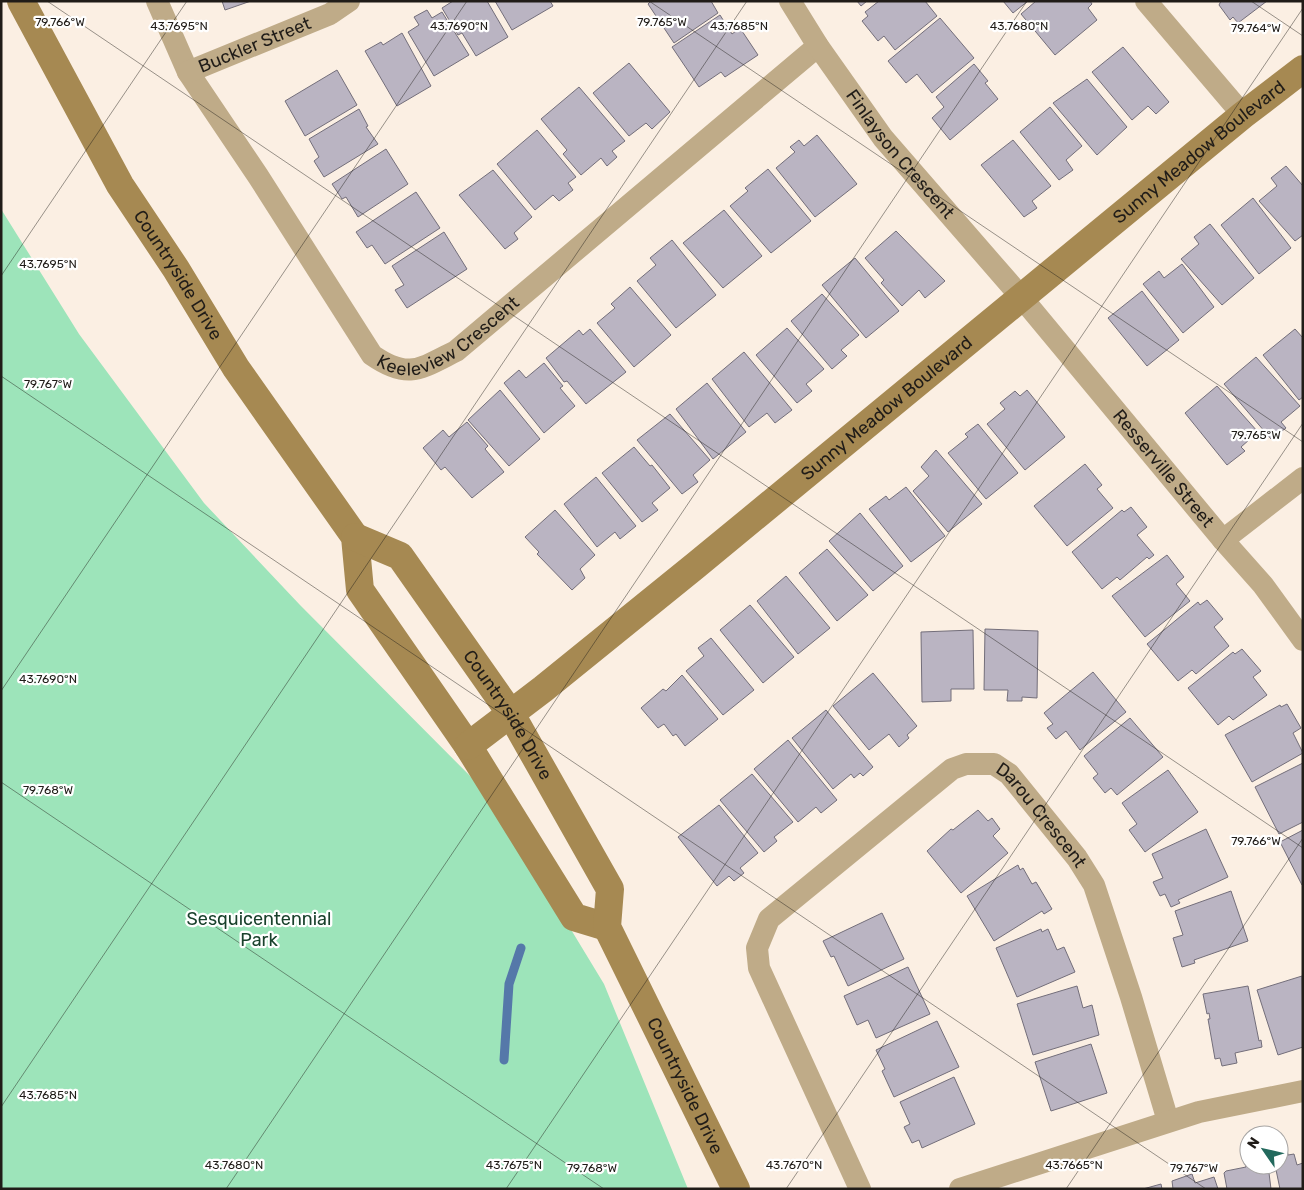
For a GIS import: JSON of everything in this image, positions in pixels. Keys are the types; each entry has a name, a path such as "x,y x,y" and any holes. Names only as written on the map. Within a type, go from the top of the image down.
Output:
{"main road":[{"name":"Countryside Drive","path":"20,1 120,185 176,269 236,368 355,538 360,590 468,746 574,916 607,927"},
{"name":"Sunny Meadow Boulevard","path":"468,746 511,714 1022,298 1243,115 1303,69"},
{"name":"Countryside Drive","path":"355,538 400,556 511,714 610,889 607,927 736,1189"}],"street":[{"name":"Keeleview Crescent","path":"157,1 188,72 258,176 372,355 390,368 416,370 456,350 818,46"},
{"name":"Buckler Street","path":"188,72 330,14 349,1"},
{"name":"Finlayson Crescent","path":"790,1 818,46 883,138 1022,298"},
{"path":"1146,1 1243,115"},
{"name":"Resserville Street","path":"1022,298 1223,540 1263,585 1303,640"},
{"path":"1223,540 1303,478"},
{"name":"Darou Crescent","path":"860,1189 760,968 757,948 769,919 952,769 966,764 994,764 1009,774 1077,858 1094,885 1131,997 1168,1121"},
{"path":"960,1189 1199,1112 1303,1091"}],"green space":[{"name":"Sesquicentennial Park","path":"1,209 79,334 204,503 300,605 490,796 604,984 688,1189 1,1189"}],"building":[{"path":"222,1 251,1 225,10"},
{"path":"453,1 487,1 508,37 476,56 462,33 458,35 442,8"},
{"path":"495,1 550,1 553,6 512,30"},
{"path":"651,1 711,1 718,13 674,43 648,4"},
{"path":"857,1 867,1 861,6"},
{"path":"879,1 925,1 937,16 895,50 884,36 878,41 862,21 868,16 865,12"},
{"path":"1003,1 1028,1 1013,13"},
{"path":"1036,1 1090,1 1092,4 1088,8 1097,20 1055,55 1021,14"},
{"path":"1221,1 1267,1 1238,23 1233,17 1230,20 1219,5"},
{"path":"427,10 432,18 442,12 469,55 434,76 408,32 419,25 414,17"},
{"path":"720,15 732,34 740,28 758,55 725,77 721,72 699,87 672,47"},
{"path":"940,18 974,58 932,93 917,74 906,83 888,61"},
{"path":"402,33 431,86 397,106 365,51 381,42 383,45"},
{"path":"1123,47 1169,102 1156,114 1148,106 1132,120 1092,72"},
{"path":"629,63 670,112 652,129 646,123 629,136 593,93"},
{"path":"974,64 988,81 985,83 998,99 950,140 932,118 944,107 936,97"},
{"path":"337,70 357,105 305,136 285,101"},
{"path":"1087,79 1127,127 1097,155 1053,103"},
{"path":"579,87 625,141 612,151 617,157 607,166 601,158 581,175 563,154 567,150 541,119"},
{"path":"1050,107 1082,146 1066,160 1073,170 1059,180 1020,132"},
{"path":"359,109 368,126 366,127 378,144 324,177 314,161 319,157 309,139"},
{"path":"537,130 576,177 568,183 573,190 559,201 553,195 535,210 497,164"},
{"path":"817,135 857,184 815,217 776,168 795,152 790,147 799,140 804,146"},
{"path":"1013,140 1051,186 1032,201 1037,208 1024,217 981,165"},
{"path":"386,149 408,184 358,217 346,197 342,199 332,184"},
{"path":"1286,166 1303,186 1303,235 1295,241 1259,201 1277,186 1271,178"},
{"path":"768,169 811,221 771,253 730,206 748,191 745,188"},
{"path":"493,170 532,217 514,233 518,239 505,249 459,195"},
{"path":"416,192 440,228 385,264 372,245 367,248 356,232"},
{"path":"1253,198 1291,248 1259,274 1221,225"},
{"path":"724,210 762,256 723,288 683,243"},
{"path":"1210,224 1254,278 1222,305 1181,259 1199,244 1194,237"},
{"path":"896,231 945,281 925,298 919,290 902,306 881,283 884,280 865,258"},
{"path":"444,232 467,269 407,308 395,290 404,285 392,266"},
{"path":"672,240 716,295 676,328 637,281 656,265 650,258"},
{"path":"855,258 899,311 866,338 822,285"},
{"path":"1182,264 1214,307 1183,333 1143,284 1159,271 1164,278"},
{"path":"630,287 671,335 634,367 597,323 615,308 611,304"},
{"path":"1142,291 1179,340 1147,366 1108,318"},
{"path":"822,294 859,335 841,350 847,356 832,369 791,321"},
{"path":"787,328 824,369 806,384 812,391 797,403 756,355"},
{"path":"590,329 626,372 586,404 567,381 564,382 546,358 579,330 583,335"},
{"path":"1295,329 1303,338 1303,397 1299,400 1263,355"},
{"path":"744,352 792,410 775,423 767,413 749,427 712,379"},
{"path":"1256,357 1300,406 1281,422 1286,428 1271,439 1224,384"},
{"path":"544,363 563,386 560,388 575,406 544,433 504,383 519,370 526,378"},
{"path":"707,383 746,432 713,459 676,409"},
{"path":"1217,386 1258,432 1241,447 1245,451 1227,465 1185,413"},
{"path":"500,390 540,439 509,466 468,420"},
{"path":"1027,390 1065,437 1025,470 987,424 1005,409 1000,403 1015,391 1020,396"},
{"path":"670,414 710,460 693,475 698,482 682,494 637,440"},
{"path":"467,422 488,446 485,449 504,472 472,498 445,467 441,470 423,448 443,430 449,437"},
{"path":"978,424 1018,473 986,499 948,453 968,437 965,434"},
{"path":"634,447 650,466 652,465 670,488 652,503 658,510 642,522 602,473"},
{"path":"936,450 982,504 948,532 913,491 929,476 921,467"},
{"path":"1085,464 1102,485 1097,489 1113,508 1067,546 1034,506"},
{"path":"596,477 636,526 620,539 615,532 597,547 564,504"},
{"path":"906,487 945,536 911,562 869,509 886,496 889,500"},
{"path":"1131,507 1147,527 1137,535 1154,555 1149,559 1147,557 1120,580 1117,577 1102,589 1072,552 1122,510 1124,512"},
{"path":"555,510 595,555 580,569 585,578 572,590 537,554 539,552 525,537"},
{"path":"860,513 903,566 873,591 829,541"},
{"path":"827,549 868,595 837,621 799,573"},
{"path":"1167,555 1184,577 1176,584 1190,601 1145,637 1112,596"},
{"path":"786,576 830,628 798,654 757,601"},
{"path":"1207,600 1223,619 1214,627 1229,646 1196,674 1192,670 1178,681 1147,644 1198,602 1200,605"},
{"path":"750,605 794,657 763,683 720,630"},
{"path":"985,629 1038,631 1037,698 1022,697 1022,701 1007,701 1008,690 984,690"},
{"path":"973,630 974,689 951,689 951,701 922,702 921,632"},
{"path":"711,638 754,690 723,715 686,671 704,656 698,648"},
{"path":"1242,649 1261,671 1253,677 1267,695 1233,720 1229,716 1218,725 1188,688 1233,652 1235,654"},
{"path":"1093,672 1126,712 1080,750 1066,731 1056,739 1047,728 1053,724 1044,713"},
{"path":"873,673 917,726 907,735 909,738 899,747 889,734 869,750 833,706"},
{"path":"682,675 718,719 685,746 676,734 673,736 664,724 658,728 641,708 663,689 666,691"},
{"path":"1287,704 1301,728 1293,733 1303,753 1252,782 1225,735 1280,705 1281,707"},
{"path":"826,710 873,767 863,776 860,773 854,778 851,774 833,789 792,738"},
{"path":"1130,718 1163,757 1117,795 1111,788 1105,793 1093,778 1098,774 1084,756"},
{"path":"788,740 837,800 821,813 816,807 798,822 754,769"},
{"path":"1303,763 1303,822 1279,834 1255,787"},
{"path":"1168,770 1198,812 1145,852 1129,830 1137,824 1122,803"},
{"path":"752,774 793,822 774,837 777,841 764,852 720,800"},
{"path":"719,805 758,853 740,868 744,873 734,881 729,876 717,886 678,837"},
{"path":"978,810 988,821 992,818 1000,829 993,836 1008,853 961,893 927,851 951,829 953,830"},
{"path":"1206,829 1228,877 1178,900 1180,903 1171,907 1165,894 1160,896 1153,882 1163,878 1152,854"},
{"path":"1303,830 1303,884 1302,885 1280,842"},
{"path":"1018,865 1020,870 1023,868 1032,884 1036,882 1052,909 1044,914 1042,911 994,941 967,896"},
{"path":"1231,891 1248,941 1194,960 1195,963 1182,967 1173,938 1183,935 1175,911"},
{"path":"882,913 904,959 848,986 834,956 831,957 823,941"},
{"path":"1041,929 1042,932 1048,929 1057,950 1064,947 1075,972 1017,997 996,948"},
{"path":"908,967 930,1014 876,1038 868,1020 857,1025 844,996"},
{"path":"1302,976 1303,1047 1278,1055 1257,990"},
{"path":"1077,986 1083,1008 1092,1005 1099,1035 1033,1055 1017,1004"},
{"path":"1248,986 1259,1041 1261,1040 1262,1047 1235,1053 1237,1063 1222,1066 1220,1058 1215,1059 1208,1019 1210,1019 1209,1013 1207,1014 1203,994"},
{"path":"937,1021 959,1067 894,1097 882,1071 885,1069 876,1050"},
{"path":"1091,1044 1107,1093 1051,1111 1035,1062"},
{"path":"954,1077 975,1124 922,1148 919,1140 912,1143 904,1127 910,1124 900,1102"},
{"path":"1294,1154 1297,1165 1303,1163 1303,1189 1280,1189 1277,1175 1289,1175 1289,1155"},
{"path":"1239,1168 1239,1175 1269,1175 1271,1189 1227,1189 1224,1173"},
{"path":"1192,1174 1195,1183 1214,1177 1218,1189 1173,1189 1172,1181"},
{"path":"1161,1184 1162,1189 1143,1189"}],"waterway":[{"path":"504,1060 509,984 521,948"}]}
